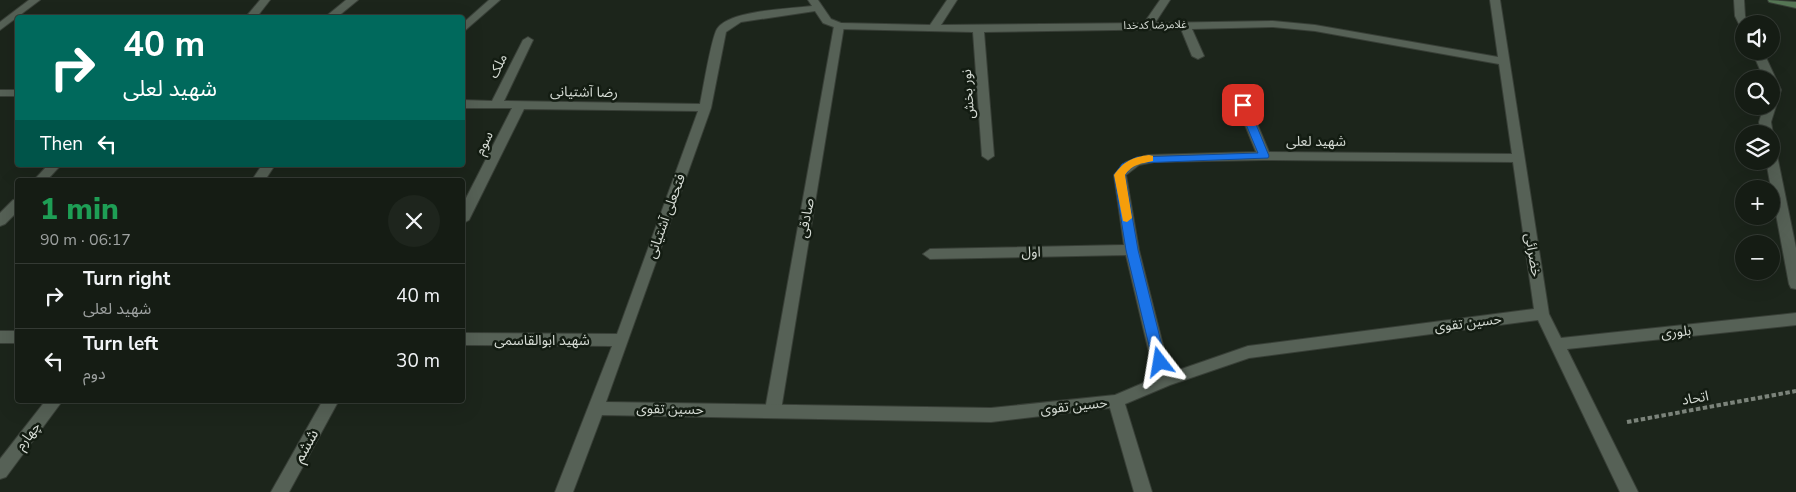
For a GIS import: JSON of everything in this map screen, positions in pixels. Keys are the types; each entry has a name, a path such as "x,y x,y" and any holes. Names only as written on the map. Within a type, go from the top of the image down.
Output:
{"main road":[{"path":"1773,0 1796,5"}],"street":[{"path":"16,15 35,0"},
{"path":"252,15 265,0"},
{"path":"333,15 353,0"},
{"path":"465,27 495,0"},
{"path":"934,27 952,0"},
{"path":"1147,26 1165,0"},
{"name":"خضرائی","path":"1495,0 1542,314 1629,492"},
{"path":"1739,0 1740,15"},
{"path":"815,4 827,21 839,26"},
{"name":"فتحعلی آشتیانی","path":"564,492 622,340 705,108 721,31 728,24 740,19 815,4"},
{"path":"0,27 15,15"},
{"name":"غلامرضا کدخدا","path":"839,26 978,29 1273,24 1315,28 1505,62"},
{"path":"1185,25 1198,56"},
{"name":"صادقی","path":"773,410 839,26"},
{"name":"نور بخش","path":"978,29 988,156"},
{"name":"ملک","path":"496,105 528,40"},
{"path":"1236,88 1264,156"},
{"path":"0,93 15,94"},
{"name":"رضا آشتیانی","path":"465,104 705,108"},
{"name":"سوم","path":"465,214 520,106"},
{"name":"شهید لعلی","path":"1132,250 1120,175 1126,166 1137,160 1264,156 1519,158"},
{"path":"42,178 53,167"},
{"path":"259,178 268,167"},
{"path":"1774,170 1796,284"},
{"path":"0,221 15,206"},
{"path":"1132,250 1164,381"},
{"name":"اول","path":"930,254 1132,250"},
{"name":"حسین تقوی","path":"595,408 991,415 1116,401 1164,381 1248,352 1542,314"},
{"name":"بلوری","path":"1557,344 1796,320"},
{"path":"0,337 15,337"},
{"name":"شهید ابوالقاسمی","path":"465,340 622,340"},
{"path":"1116,401 1143,492"},
{"name":"چهارم","path":"0,472 53,403"},
{"name":"ششم","path":"280,492 329,403"}],"path":[{"name":"اتحاد","path":"1598,427 1796,391"}],"slow traffic":[{"path":"1127,218 1120,175 1126,166 1137,160 1149,158"}],"route":[{"path":"1160,362 1132,250 1120,175 1126,166 1137,160 1264,156 1243,105"}]}
